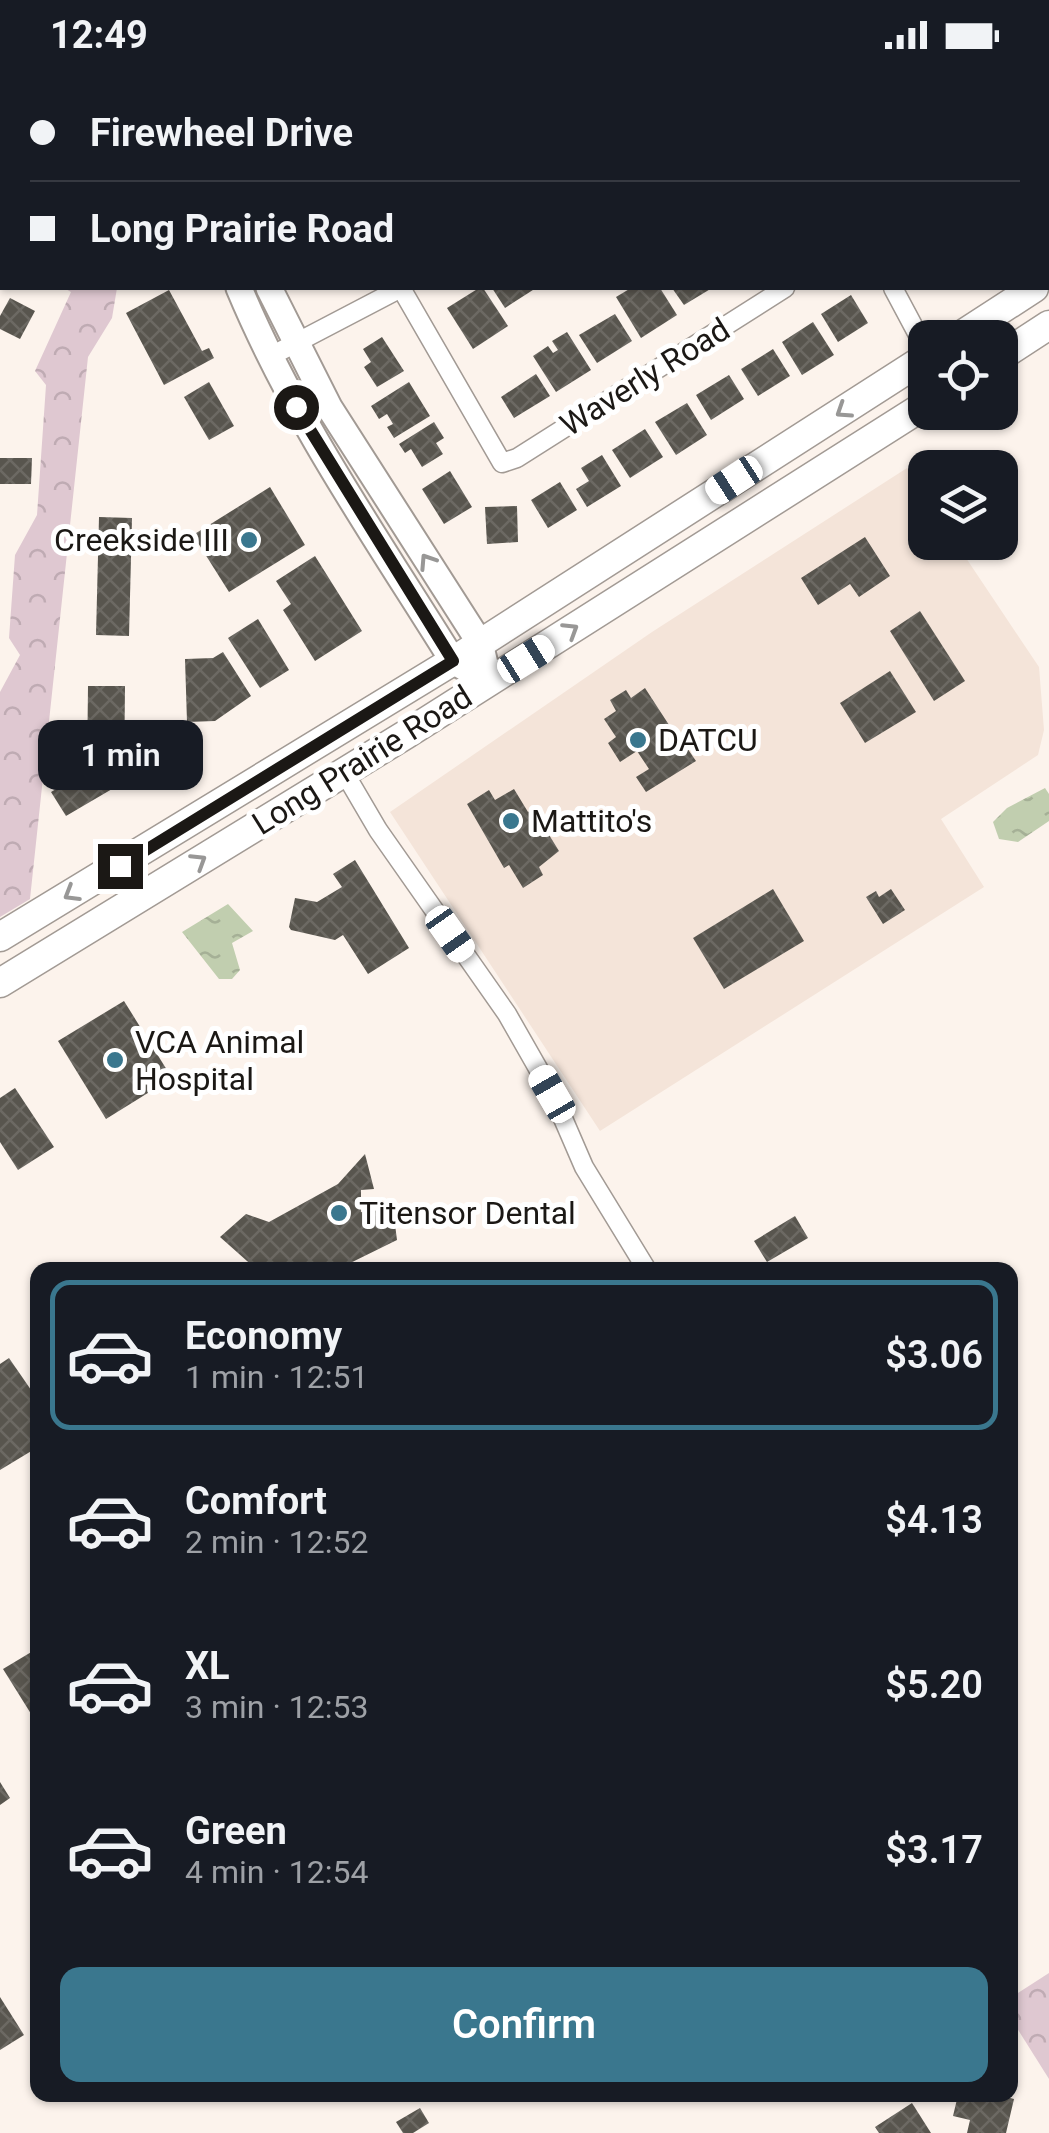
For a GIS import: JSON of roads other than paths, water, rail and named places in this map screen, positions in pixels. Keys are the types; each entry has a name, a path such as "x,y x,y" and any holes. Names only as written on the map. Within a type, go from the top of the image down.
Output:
{"main road":[{"path":"985,320 1031,290"},
{"path":"1018,345 1049,325"},
{"name":"Long Prairie Road","path":"0,937 453,661 908,369"},
{"name":"Long Prairie Road","path":"0,983 489,682 908,416"}],"street":[{"path":"240,290 269,357 310,432 453,661 489,682"},
{"path":"271,290 328,406 480,642 489,682"},
{"path":"269,357 397,290"},
{"name":"Waverly Road","path":"402,290 502,463 517,458 783,290"},
{"path":"894,290 910,320"},
{"path":"344,772 378,830 506,1014 552,1094 584,1167 642,1262"}],"water":[{"path":"1045,788 1049,794 1049,821 1018,842 999,839 993,822 1007,808"},
{"path":"228,904 253,931 232,943 240,970 232,979 219,979 182,932"}],"place":[{"name":"Creekside III","path":"249,540"},
{"name":"DATCU","path":"638,740"},
{"name":"Mattito's","path":"511,821"},
{"name":"VCA Animal Hospital","path":"115,1060"},
{"name":"Titensor Dental","path":"339,1213"}]}
